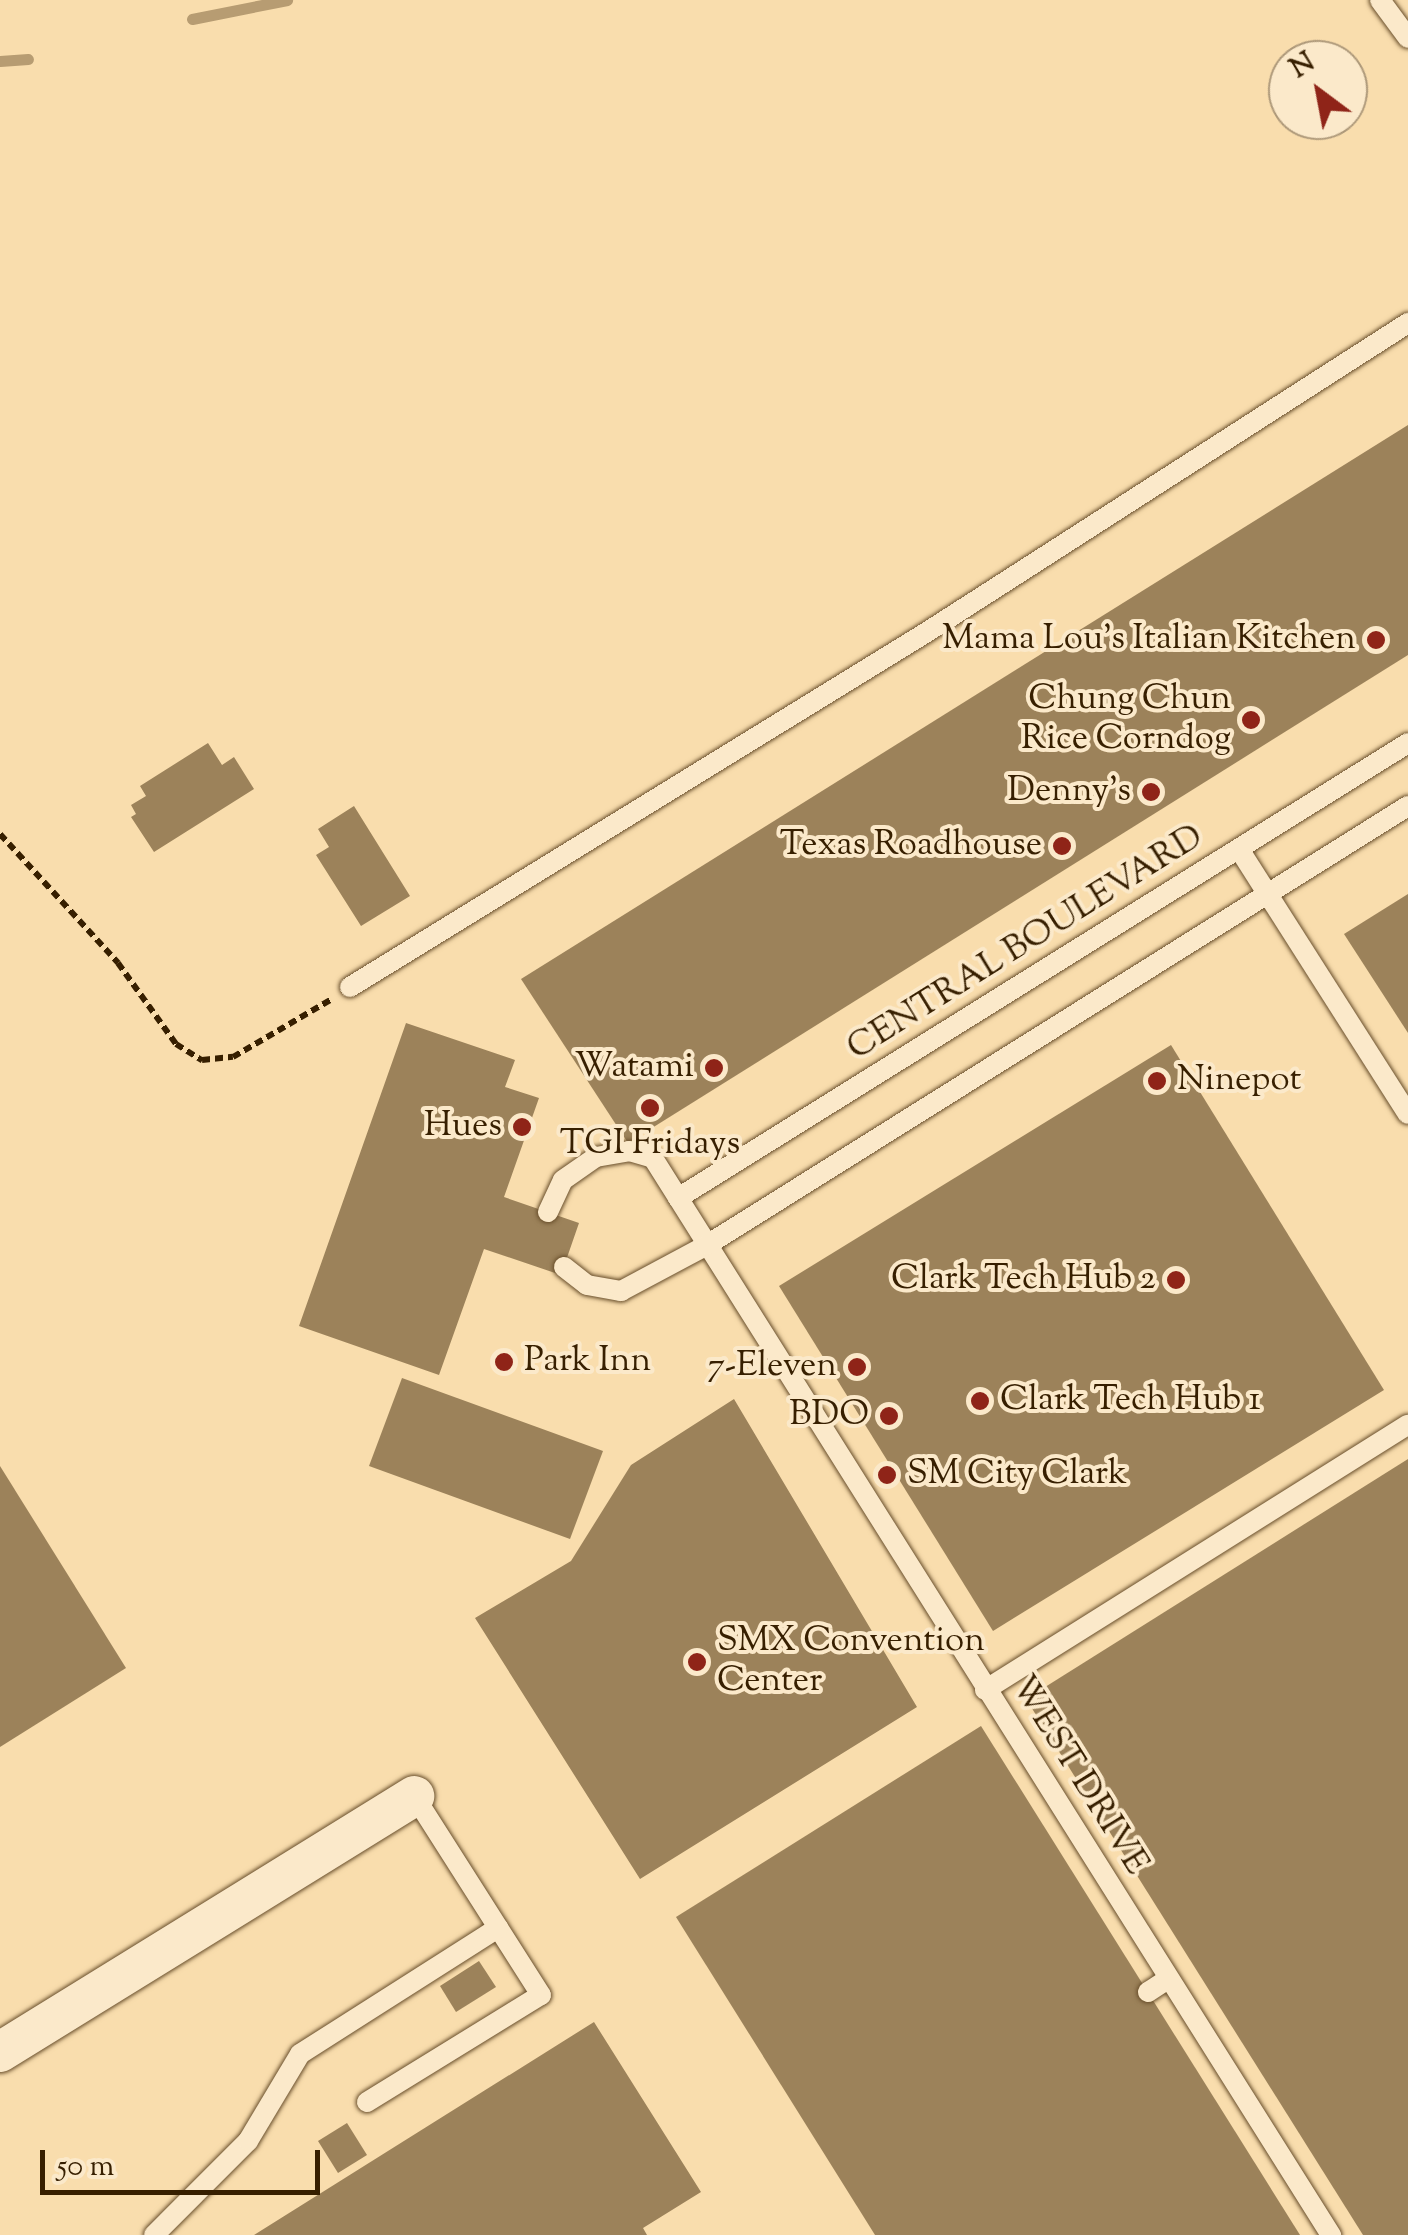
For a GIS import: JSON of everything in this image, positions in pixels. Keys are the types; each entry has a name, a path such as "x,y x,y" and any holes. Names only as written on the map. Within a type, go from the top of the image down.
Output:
{"street":[{"path":"0,2052 414,1796"}],"lane":[{"path":"1380,0 1408,38"},
{"path":"350,987 926,632 1408,323"},
{"name":"CENTRAL BOULEVARD","path":"678,1198 1408,743"},
{"path":"564,1267 587,1286 621,1292 707,1245 1408,806"},
{"path":"1239,849 1408,1114"},
{"name":"WEST DRIVE","path":"548,1212 563,1180 596,1158 629,1150 652,1158 1331,2235"},
{"path":"985,1690 1408,1425"},
{"path":"367,2102 541,1996 414,1796"},
{"path":"154,2235 248,2142 300,2054 498,1928"},
{"path":"1148,1992 1168,1979"}],"path":[{"path":"0,834 118,964 176,1044 202,1060 233,1057 276,1036 350,987"}],"building":[{"path":"1408,425 1408,655 628,1143 521,979"},
{"path":"208,743 222,765 234,757 254,789 154,852 131,817 136,814 131,805 146,796 140,786"},
{"path":"354,806 410,896 361,926 316,855 329,847 318,829"},
{"path":"1408,894 1408,1033 1344,934"},
{"path":"406,1023 515,1060 505,1087 539,1098 504,1197 579,1223 561,1275 484,1249 439,1375 299,1326"},
{"path":"1171,1045 1384,1390 993,1631 779,1286"},
{"path":"402,1378 603,1451 570,1539 369,1466"},
{"name":"SMX Convention Center","path":"734,1399 917,1707 640,1879 475,1618 571,1561 631,1465"},
{"path":"1408,1459 1408,2235 1363,2235 1026,1699"},
{"path":"0,1466 126,1668 0,1747"},
{"path":"981,1726 1300,2235 875,2235 676,1917"},
{"path":"479,1961 496,1987 456,2012 440,1986"},
{"path":"594,2022 701,2192 643,2228 647,2235 254,2235"},
{"path":"347,2123 367,2155 338,2173 318,2141"}],"waterway":[{"path":"192,19 287,0"},
{"path":"0,61 28,59"}],"place":[{"name":"Mama Lou's Italian Kitchen","path":"1376,640"},
{"name":"Chung Chun Rice Corndog","path":"1251,720"},
{"name":"Denny's","path":"1151,792"},
{"name":"Texas Roadhouse","path":"1062,846"},
{"name":"Watami","path":"714,1068"},
{"name":"Ninepot","path":"1157,1081"},
{"name":"TGI Fridays","path":"650,1108"},
{"name":"Hues","path":"522,1127"},
{"name":"Clark Tech Hub 2","path":"1176,1280"},
{"name":"Park Inn","path":"504,1362"},
{"name":"7-Eleven","path":"857,1367"},
{"name":"Clark Tech Hub 1","path":"980,1401"},
{"name":"BDO","path":"889,1416"},
{"name":"SM City Clark","path":"887,1475"},
{"name":"SMX Convention Center","path":"697,1662"}]}
